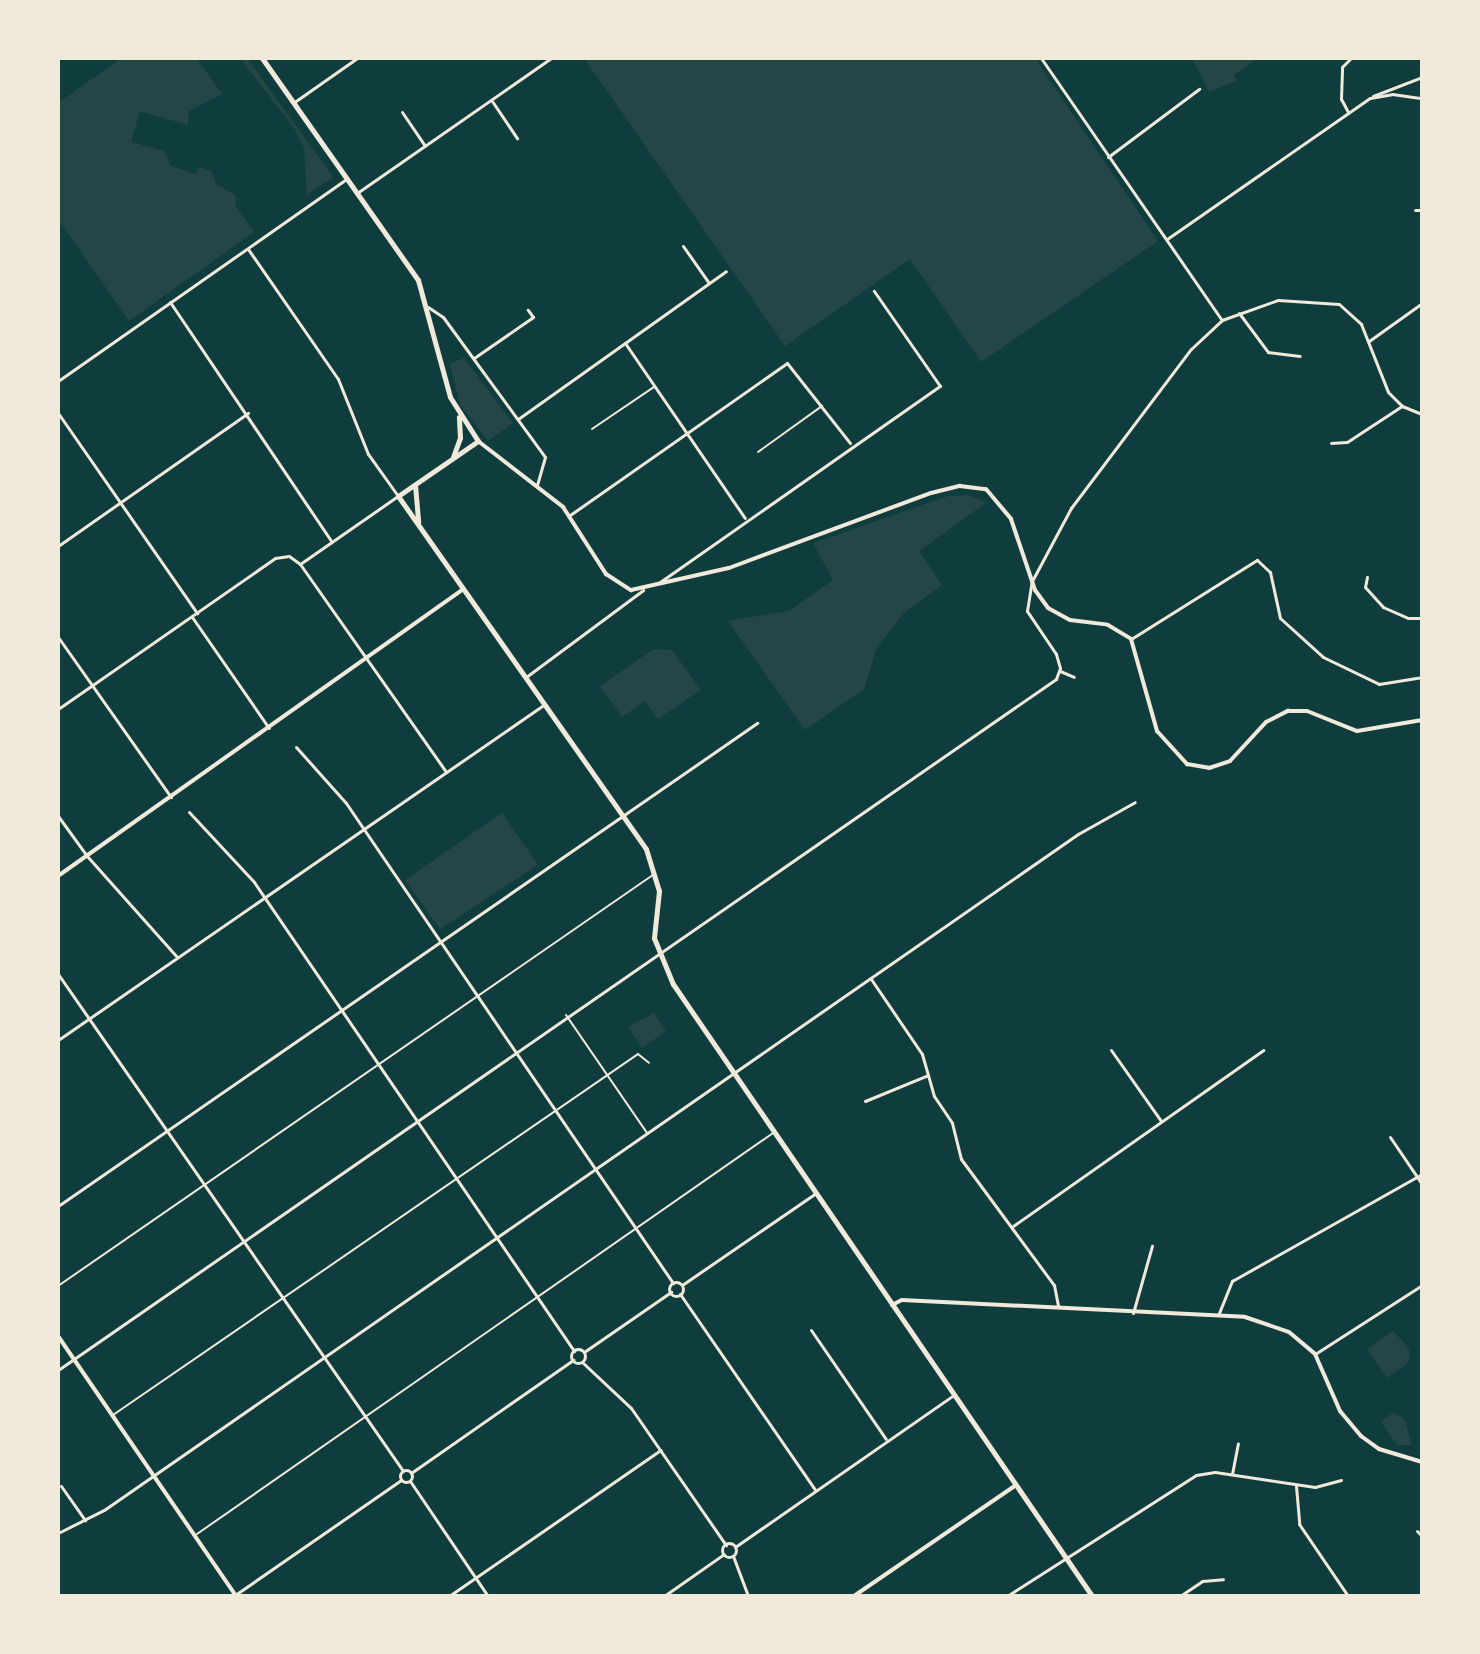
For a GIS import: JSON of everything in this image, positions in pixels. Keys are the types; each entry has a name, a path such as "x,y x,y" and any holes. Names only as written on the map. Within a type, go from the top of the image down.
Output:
{"main road":[{"path":"262,58 418,280 457,412 460,438 453,458"},
{"path":"457,412 478,441 398,496 622,814 655,873 657,952 734,1074 1092,1596"},
{"path":"417,483 413,498 420,527"}],"street":[{"path":"293,103 357,58"},
{"path":"357,193 551,58"},
{"path":"1041,58 1222,320"},
{"path":"1338,58 1343,62"},
{"path":"1343,62 1351,58"},
{"path":"1343,62 1341,99 1348,112"},
{"path":"1166,240 1348,112 1370,98 1422,77"},
{"path":"1108,157 1199,89"},
{"path":"1370,98 1392,94 1422,98"},
{"path":"491,100 517,138"},
{"path":"402,112 425,146"},
{"path":"58,381 346,179"},
{"path":"1415,210 1422,210"},
{"path":"683,246 709,283"},
{"path":"248,249 338,379 368,454 398,496 300,564"},
{"path":"518,419 726,271"},
{"path":"658,585 745,519 938,388 939,381 874,291"},
{"path":"1060,671 1056,654 1027,611 1032,581 1071,508 1191,349 1222,320 1268,301 1329,300 1355,315 1369,341 1380,378 1402,406 1422,414"},
{"path":"170,302 248,413 332,542"},
{"path":"1369,341 1422,303"},
{"path":"428,307 443,317 546,459 537,485"},
{"path":"474,358 533,317 528,310"},
{"path":"1239,313 1268,352 1300,356"},
{"path":"625,343 745,519"},
{"path":"570,515 790,364 851,445"},
{"path":"1331,443 1347,442 1402,406"},
{"path":"58,413 197,613"},
{"path":"58,546 248,413"},
{"path":"478,441 537,485 570,515 611,579 628,589 643,590"},
{"path":"526,677 643,590 688,574 729,568 841,523 960,486 986,489 1004,506 1040,599 1058,616 1108,625 1131,639 1157,731 1187,764 1209,768 1230,761 1266,722 1288,711 1307,711 1357,731 1422,720"},
{"path":"58,709 278,556 289,556 300,564 446,772"},
{"path":"1131,639 1254,560 1270,572 1280,618 1323,657 1379,684 1422,677"},
{"path":"1367,577 1365,587 1383,607 1422,618"},
{"path":"58,876 464,589"},
{"path":"192,617 269,728"},
{"path":"58,637 171,797"},
{"path":"1060,671 1074,677"},
{"path":"58,1370 657,952 1049,684 1060,671"},
{"path":"58,1040 545,704"},
{"path":"58,1206 340,1008 757,723"},
{"path":"296,747 364,830 673,1283 682,1285"},
{"path":"58,1533 85,1520 153,1476 1078,834 1135,802"},
{"path":"189,812 264,898 574,1351 573,1360"},
{"path":"58,816 87,856 177,957"},
{"path":"58,974 91,1017 403,1471 411,1473"},
{"path":"871,979 919,1050 935,1098 952,1123 961,1159 997,1213 1013,1226 1057,1290 1058,1306"},
{"path":"1422,998 1422,1023"},
{"path":"1111,1050 1161,1121"},
{"path":"1013,1226 1263,1050"},
{"path":"865,1101 928,1075"},
{"path":"1390,1137 1420,1175 1422,1184"},
{"path":"1219,1313 1232,1281 1420,1175"},
{"path":"680,1294 682,1285 816,1193"},
{"path":"1133,1313 1152,1246"},
{"path":"574,1351 584,1352 671,1292 673,1283"},
{"path":"1315,1354 1422,1285"},
{"path":"671,1292 680,1294 815,1490"},
{"path":"892,1305 902,1300 1058,1306 1133,1313 1219,1313 1289,1332 1315,1354 1340,1411 1361,1436 1379,1449 1422,1462"},
{"path":"811,1330 887,1440"},
{"path":"58,1336 235,1596 401,1480 410,1481"},
{"path":"582,1362 584,1352"},
{"path":"488,1596 410,1481 411,1473 573,1360 582,1362 631,1408 726,1545 735,1547"},
{"path":"748,1596 733,1556 735,1547 954,1395"},
{"path":"1232,1474 1238,1444"},
{"path":"449,1596 661,1450"},
{"path":"401,1480 403,1471"},
{"path":"1007,1596 1184,1480 1205,1472 1296,1486 1341,1480"},
{"path":"854,1596 1016,1485"},
{"path":"61,1486 85,1520"},
{"path":"1296,1486 1299,1524 1348,1596"},
{"path":"1417,1531 1422,1536"},
{"path":"664,1596 724,1554 726,1545"},
{"path":"724,1554 733,1556"},
{"path":"1180,1596 1202,1581 1223,1579"}],"lane":[{"path":"592,429 655,386"},
{"path":"758,452 822,406"},
{"path":"58,1286 655,873"},
{"path":"566,1015 648,1134"},
{"path":"112,1416 640,1053 649,1063"},
{"path":"195,1536 774,1133"}],"shaded area":[{"path":"122,58 196,58 222,94 189,111 188,125 140,111 131,142 165,151 171,166 196,174 198,167 212,171 216,184 236,196 235,205 254,232 129,321 58,219 58,103"},
{"path":"240,58 247,58 333,177 307,195 304,148 296,131"},
{"path":"584,58 1035,58 1158,241 981,362 910,259 785,346"},
{"path":"1192,58 1257,58 1234,75 1237,81 1209,92"},
{"path":"464,358 513,423 488,441 460,405 450,364"},
{"path":"967,495 987,502 919,551 942,585 904,613 877,647 864,689 805,730 728,621 789,611 833,580 813,543 948,496"},
{"path":"654,649 672,650 701,690 658,719 645,701 622,717 600,686"},
{"path":"502,813 538,865 440,929 405,880"},
{"path":"654,1013 666,1031 642,1048 628,1027"},
{"path":"1393,1331 1409,1348 1409,1362 1387,1378 1367,1349"},
{"path":"1394,1412 1405,1420 1412,1445 1397,1445 1381,1422"}]}
